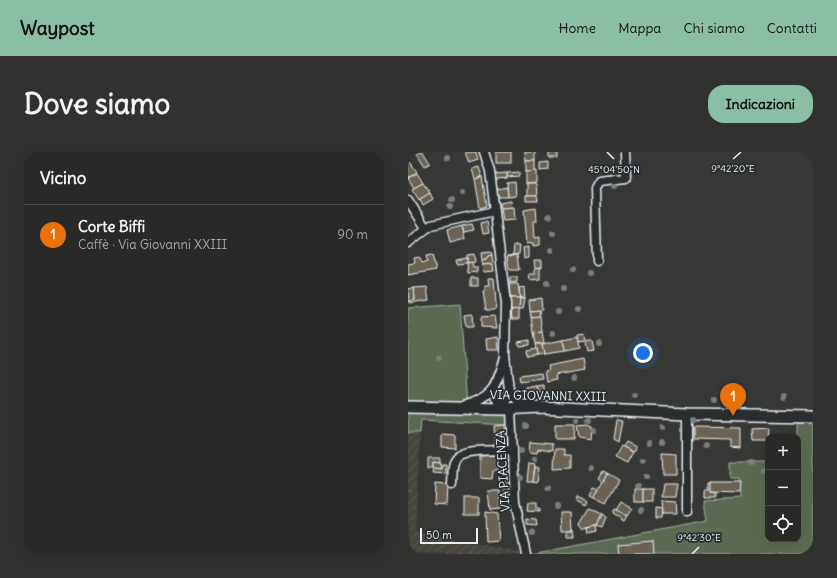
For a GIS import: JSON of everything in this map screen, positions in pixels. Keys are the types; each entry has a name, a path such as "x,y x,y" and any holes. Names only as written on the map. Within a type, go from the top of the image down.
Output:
{"street":[{"path":"484,152 490,171 506,304 505,355 510,390 513,398 524,404 540,407"},
{"path":"596,261 595,188 599,181 626,178 625,152"},
{"path":"408,200 426,228"},
{"path":"408,243 426,228 431,226 495,211"},
{"path":"458,408 485,398 494,388 505,355"},
{"path":"494,388 495,397 507,409"},
{"path":"507,409 510,390"},
{"name":"VIA GIOVANNI XXIII","path":"408,407 507,409 540,407 687,414 813,416"},
{"name":"VIA PIACENZA","path":"507,409 513,450 515,502 526,554"},
{"path":"687,414 687,512"},
{"path":"452,485 454,462 457,456 465,452 513,450"}],"shaded area":[{"path":"408,433 420,433 415,532 531,554 408,554"}],"green space":[{"path":"460,304 467,407 509,407 507,425 421,420 420,433 408,433 408,308"},
{"path":"798,419 813,420 813,554 531,554 708,521 705,501 740,499 739,479 730,479 730,462 765,462 765,542 801,542 801,434 798,434"}],"building":[{"path":"416,152 423,152 430,163 425,166"},
{"path":"465,152 476,152 478,160 469,163"},
{"path":"496,152 511,152 511,163 496,163"},
{"path":"525,152 535,152 535,161 526,161"},
{"path":"549,152 557,152 557,158 549,158"},
{"path":"526,161 535,161 535,172 526,172"},
{"path":"410,162 417,172 408,178 408,163"},
{"path":"548,162 548,169 540,170 540,163"},
{"path":"479,167 482,177 475,179 472,169"},
{"path":"537,171 537,183 526,184 526,172"},
{"path":"519,172 519,176 507,177 507,173"},
{"path":"417,173 423,183 414,188 408,178"},
{"path":"507,173 507,178 497,179 497,181 495,181 493,174"},
{"path":"482,177 487,206 480,208 475,179"},
{"path":"515,182 516,196 508,197 507,183"},
{"path":"423,183 430,193 419,200 412,189"},
{"path":"527,184 536,184 537,196 527,196"},
{"path":"507,187 508,197 498,197 497,189"},
{"path":"430,193 433,199 423,205 420,199"},
{"path":"526,196 537,196 538,201 526,201"},
{"path":"511,201 512,208 501,208 500,203"},
{"path":"514,207 515,220 503,221 501,208"},
{"path":"536,208 537,221 534,221 535,238 540,237 540,245 533,246 533,243 527,244 524,210"},
{"path":"487,221 489,233 483,234 481,223"},
{"path":"472,224 474,230 464,232 462,226"},
{"path":"462,226 465,239 450,243 447,230"},
{"path":"514,245 520,245 519,254 513,255"},
{"path":"529,247 529,258 524,259 523,248"},
{"path":"491,252 492,255 482,260 481,253"},
{"path":"474,254 475,262 467,263 467,255"},
{"path":"432,255 436,270 408,275 408,264 415,263 414,258 419,257 422,263 427,262 426,256"},
{"path":"492,255 493,264 482,265 482,260"},
{"path":"517,255 519,270 509,270 507,256"},
{"path":"467,258 467,263 457,264 456,260"},
{"path":"534,260 542,260 542,267 535,268"},
{"path":"472,262 473,267 477,267 477,272 468,273 467,263"},
{"path":"493,264 494,271 483,272 482,265"},
{"path":"540,267 540,279 530,280 529,274 535,274 535,268"},
{"path":"510,277 517,277 517,282 510,283"},
{"path":"471,278 478,278 478,286 471,286"},
{"path":"488,278 494,278 495,310 486,310 483,291 485,291 485,286 489,286"},
{"path":"509,284 518,284 520,298 510,298"},
{"path":"427,287 429,300 408,302 408,297 409,301 415,300 414,288"},
{"path":"524,287 525,298 520,298 519,288"},
{"path":"414,288 415,300 409,301 408,289"},
{"path":"510,298 520,298 519,309 511,310"},
{"path":"520,298 525,298 523,309 519,309"},
{"path":"541,298 542,310 530,311 529,300"},
{"path":"519,309 519,319 512,319 511,310"},
{"path":"539,310 540,316 531,317 530,311"},
{"path":"472,314 473,327 466,327 464,315"},
{"path":"495,316 497,328 481,327 481,317"},
{"path":"540,316 542,332 533,333 531,317"},
{"path":"542,332 544,343 535,344 533,333"},
{"path":"584,334 585,341 578,342 577,335"},
{"path":"498,337 499,350 487,350 486,339"},
{"path":"577,337 579,348 565,351 563,340"},
{"path":"529,340 529,345 519,346 518,342"},
{"path":"563,340 565,351 544,354 542,344"},
{"path":"587,341 592,341 594,351 587,352 585,344"},
{"path":"535,344 542,344 544,354 537,355"},
{"path":"536,349 537,355 527,357 526,351"},
{"path":"583,359 585,370 556,375 557,380 547,382 545,371 549,370 548,366"},
{"path":"542,373 543,379 520,382 519,376"},
{"path":"544,385 544,392 538,393 537,386"},
{"path":"537,386 538,392 527,394 526,388"},
{"path":"616,420 622,421 618,442 613,439"},
{"path":"555,424 575,424 574,439 555,439"},
{"path":"587,424 592,426 591,439 579,437 577,425"},
{"path":"505,425 506,439 495,439 494,426"},
{"path":"693,427 741,428 741,448 730,447 730,440 693,439"},
{"path":"769,428 769,434 765,434 765,441 753,441 752,429"},
{"path":"442,434 455,435 455,448 442,447"},
{"path":"506,438 507,449 495,450 495,439"},
{"path":"530,442 552,444 552,451 538,449 537,453 529,452"},
{"path":"626,442 636,447 635,451 633,452 623,447"},
{"path":"621,446 633,452 627,463 615,457"},
{"path":"555,449 564,449 564,455 570,455 570,468 554,469"},
{"path":"662,453 676,454 676,474 663,474"},
{"path":"497,455 498,471 493,471 492,479 480,478 480,456"},
{"path":"506,457 511,457 510,494 505,493"},
{"path":"428,458 440,458 440,463 433,462 433,468 428,468"},
{"path":"433,462 440,463 442,469 433,468"},
{"path":"529,463 535,464 533,481 527,481"},
{"path":"442,464 446,464 446,474 433,473 434,468 442,469"},
{"path":"535,466 540,467 538,482 533,481"},
{"path":"603,471 607,473 603,481 599,478"},
{"path":"607,473 619,480 606,503 594,497"},
{"path":"708,483 711,483 710,493 715,494 715,498 705,498 705,491 708,491"},
{"path":"710,483 740,483 739,494 710,493"},
{"path":"435,484 448,485 447,505 434,504"},
{"path":"663,484 677,484 675,497 661,497"},
{"path":"594,487 599,489 594,497 590,495"},
{"path":"635,489 643,489 643,502 635,502"},
{"path":"643,489 652,489 652,502 643,502"},
{"path":"488,491 500,491 500,509 490,510"},
{"path":"578,496 588,501 586,505 576,499"},
{"path":"465,498 479,498 479,514 465,514"},
{"path":"661,501 675,502 676,514 662,514"},
{"path":"621,502 632,508 627,516 616,510"},
{"path":"528,503 536,503 536,509 539,509 539,512 527,511"},
{"path":"590,508 602,514 597,525 585,528 581,523"},
{"path":"656,508 662,509 661,518 656,518"},
{"path":"614,509 627,516 624,521 612,513"},
{"path":"485,512 497,514 499,541 486,542"},
{"path":"561,512 572,512 573,530 562,530"},
{"path":"602,514 606,517 602,527 597,525"},
{"path":"527,519 536,520 537,526 527,525"},
{"path":"596,525 597,531 589,533 588,527"},
{"path":"573,528 575,537 568,537 568,530 573,530"},
{"path":"653,541 654,554 619,554 618,544"}],"place":[{"name":"Corte Biffi","path":"733,416"}]}
